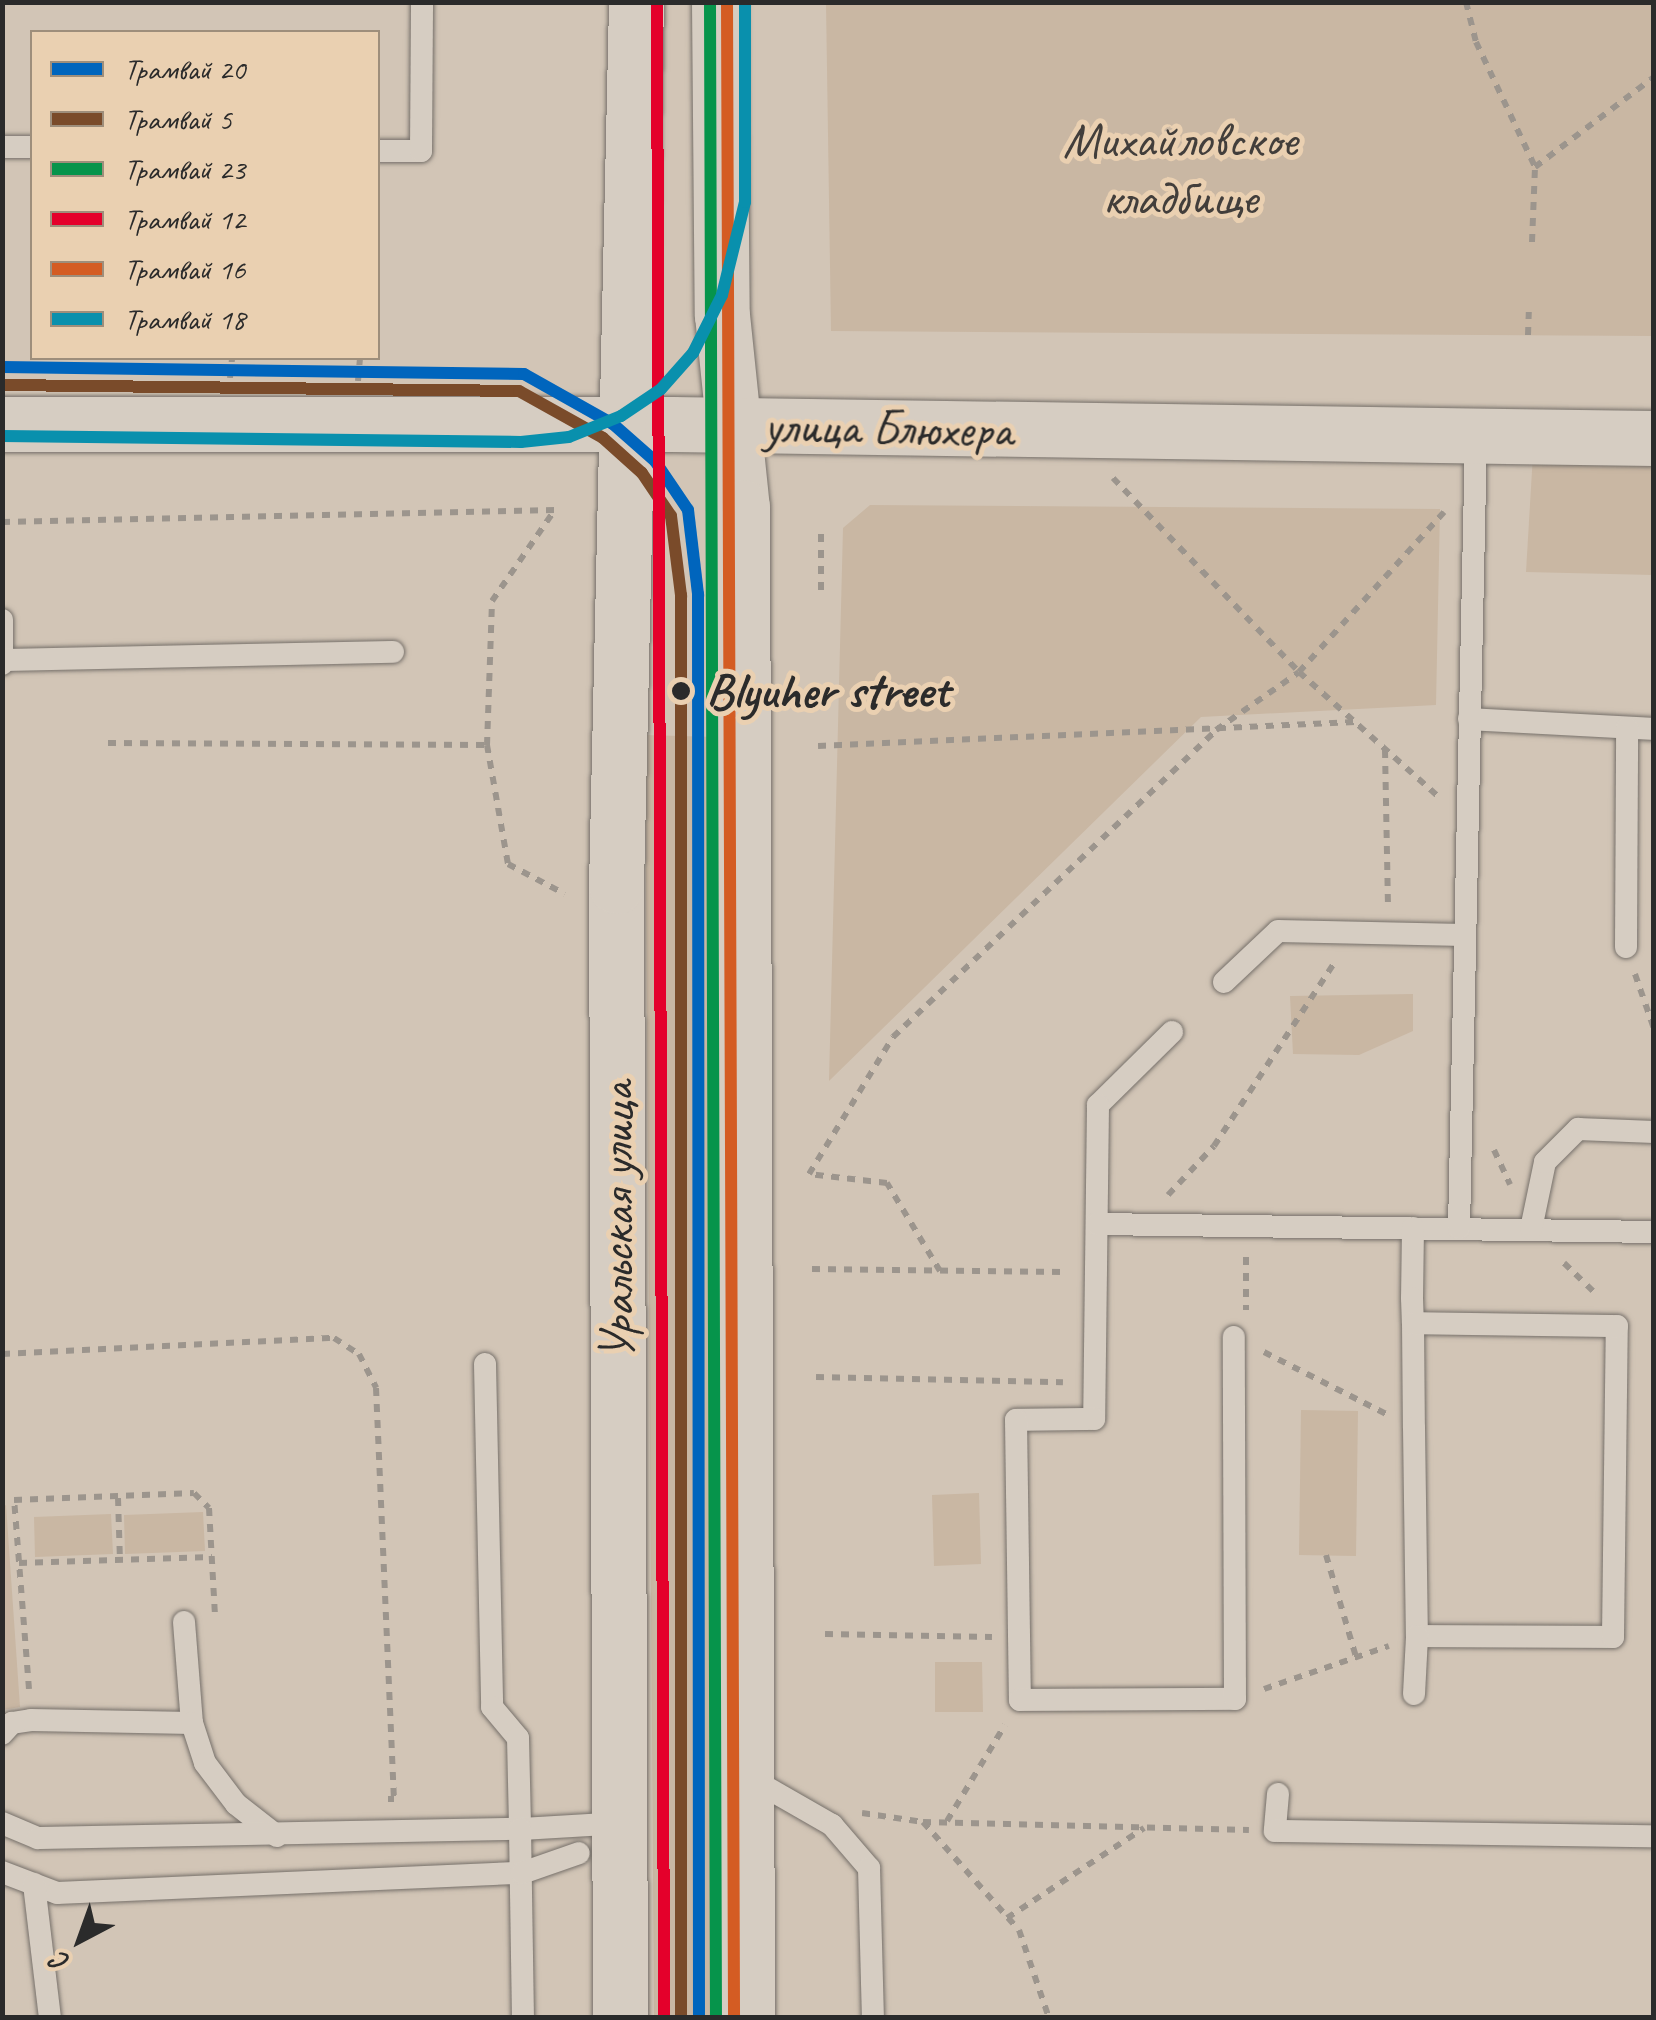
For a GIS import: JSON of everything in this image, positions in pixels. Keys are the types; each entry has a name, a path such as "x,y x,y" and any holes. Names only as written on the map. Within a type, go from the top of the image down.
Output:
{"main road":[{"name":"Уральская улица","path":"620,2018 600,1838 624,424 636,2"},
{"path":"719,2 722,315 742,526 748,2018"},
{"name":"улица Блюхера","path":"2,424 735,424 1475,458 1654,438"}],"lane":[{"path":"380,151 421,151 422,2"},
{"path":"2,147 30,148"},
{"path":"1459,1228 1464,819 1475,458"},
{"path":"2,620 3,662 393,652"},
{"path":"1469,720 1654,730"},
{"path":"1626,947 1627,728"},
{"path":"1224,982 1278,931 1464,936"},
{"path":"1172,1032 1098,1105 1094,1419 1016,1420 1020,1700 1235,1699 1234,1337"},
{"path":"1530,1229 1546,1162 1578,1130 1654,1132"},
{"path":"1097,1224 1654,1232"},
{"path":"1412,1228 1417,1636 1414,1694"},
{"path":"1413,1323 1617,1326 1613,1637 1417,1636"},
{"path":"485,1364 492,1707 518,1738 523,2018"},
{"path":"184,1622 192,1723 205,1763 236,1804 277,1836"},
{"path":"2,1734 12,1724 32,1720 192,1723"},
{"path":"748,1777 832,1825 869,1868 873,2018"},
{"path":"1278,1794 1275,1831 1654,1836"},
{"path":"2,1823 38,1838 520,1829 600,1838"},
{"path":"2,1872 57,1894 522,1873 600,1838"},
{"path":"34,1884 50,2018"}],"path":[{"path":"1466,2 1476,42 1535,167 1532,242"},
{"path":"1535,167 1654,76"},
{"path":"1528,335 1529,312"},
{"path":"940,1270 886,1183 809,1174 893,1038 1216,730 1300,672 1475,458"},
{"path":"1112,477 1300,672 1464,819"},
{"path":"2,522 555,510 492,601 488,745 508,864 565,894"},
{"path":"821,533 821,590"},
{"path":"818,746 1354,722"},
{"path":"108,744 488,745"},
{"path":"1384,749 1388,934"},
{"path":"1139,1224 1214,1146 1328,968 1362,933"},
{"path":"1492,1146 1530,1229"},
{"path":"1246,1226 1246,1310 1234,1337 1414,1428"},
{"path":"812,1269 1096,1273"},
{"path":"2,1354 334,1338 359,1354 376,1388 394,1799 381,1799"},
{"path":"816,1377 1094,1382"},
{"path":"32,1720 14,1500 194,1494 209,1508 216,1633"},
{"path":"118,1498 120,1562"},
{"path":"1326,1555 1356,1657"},
{"path":"19,1563 212,1558"},
{"path":"825,1634 1018,1637"},
{"path":"1235,1699 1417,1636"},
{"path":"947,1822 1020,1700"},
{"path":"850,1812 923,1822 1275,1831"},
{"path":"923,1822 1019,1930 1049,2018"},
{"path":"1008,1918 1144,1828"}],"green space":[{"name":"Михайловское кладбище","path":"826,3 1653,3 1653,336 831,331"},
{"path":"1533,454 1653,457 1653,575 1526,572"},
{"path":"870,505 1440,509 1436,705 1201,717 829,1081 843,528"},
{"path":"645,735 715,737 723,2017 654,2017"},
{"path":"1413,994 1413,1031 1359,1055 1293,1054 1290,996"},
{"path":"1301,1410 1358,1411 1356,1556 1299,1555"},
{"path":"979,1493 981,1564 934,1566 932,1495"},
{"path":"6,1505 20,1707 3,1710 2,1507"},
{"path":"203,1512 205,1551 125,1554 124,1515"},
{"path":"111,1514 113,1554 35,1557 34,1517"},
{"path":"935,1662 982,1662 983,1712 935,1712"}],"tram line":[{"name":"12","path":"657,2 664,2018"},
{"name":"23","path":"710,2 716,2018"},
{"name":"16","path":"727,2 734,2018"},
{"name":"18","path":"2,436 521,442 569,437 621,416 661,389 693,353 722,295 745,202 745,2"},
{"name":"20","path":"2,367 524,374 613,424 655,461 688,510 698,594 699,2018"},
{"name":"5","path":"2,385 519,391 603,438 642,473 671,516 681,595 681,2018"}],"place":[{"name":"Blyuher street","path":"681,691"}]}
